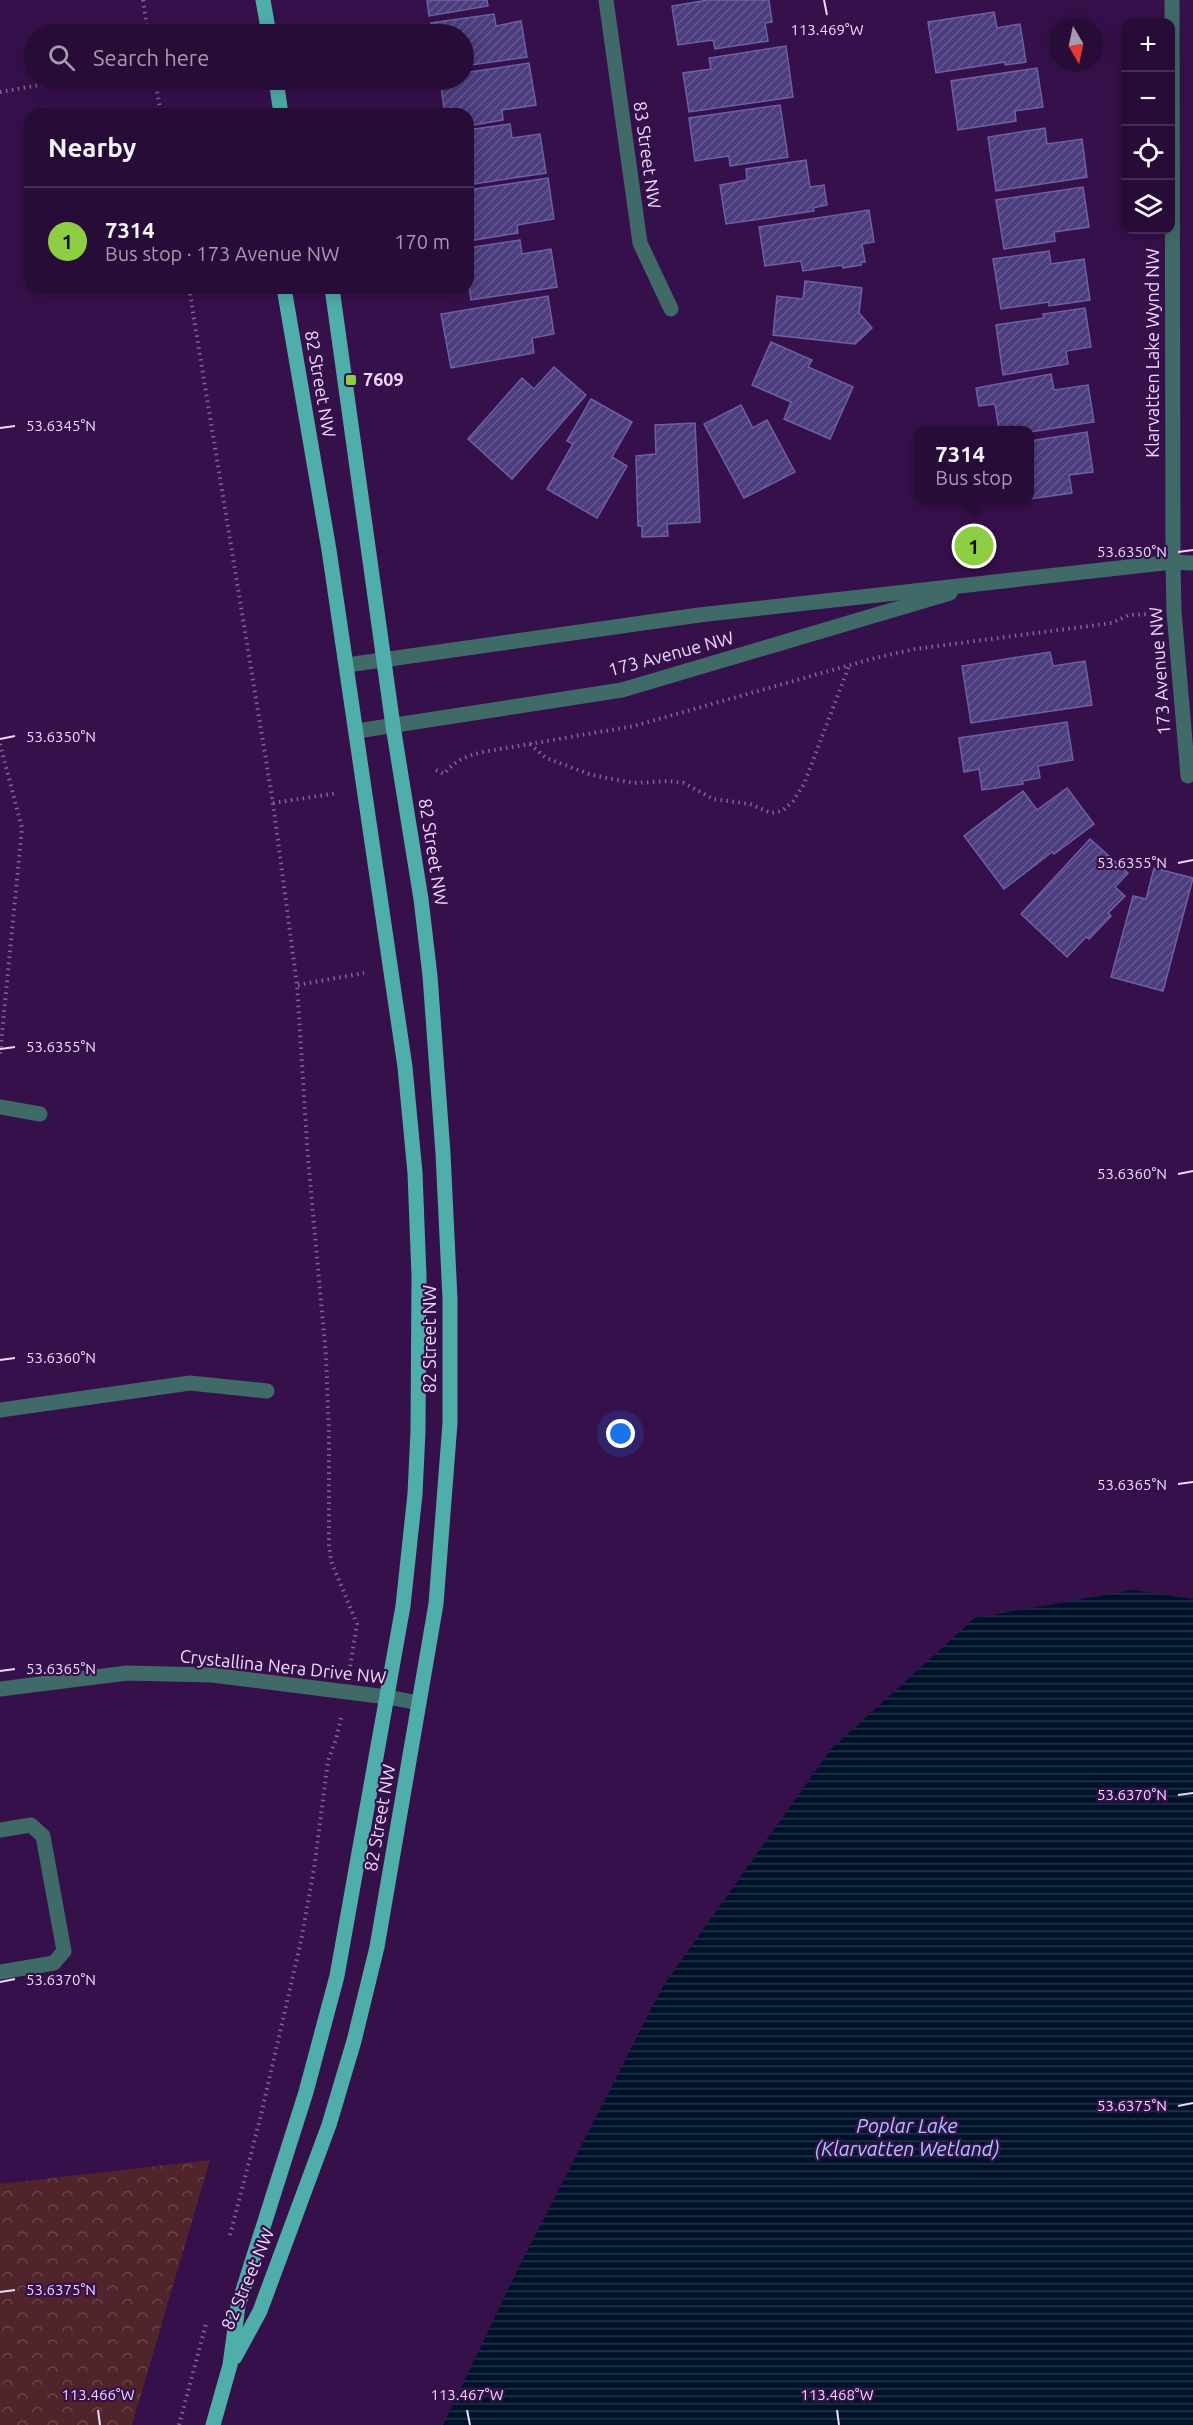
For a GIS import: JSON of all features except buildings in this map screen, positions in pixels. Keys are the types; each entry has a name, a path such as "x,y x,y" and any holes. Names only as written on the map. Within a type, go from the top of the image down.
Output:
{"main road":[{"path":"264,0 268,24"},
{"path":"277,90 280,108"},
{"name":"82 Street NW","path":"213,2425 230,2365 238,2306 306,2092 337,1976 403,1606 415,1494 418,1431 419,1288 416,1173 405,1067 347,665 285,294"},
{"name":"82 Street NW","path":"230,2365 260,2311 329,2125 354,2040 377,1947 436,1604 450,1423 450,1299 443,1153 430,976 421,899 393,726 333,294"}],"street":[{"name":"83 Street NW","path":"606,0 640,243 671,309"},
{"name":"Klarvatten Lake Wynd NW","path":"1172,0 1173,562"},
{"name":"173 Avenue NW","path":"1173,562 1174,612 1188,776"},
{"name":"173 Avenue NW","path":"347,665 699,615 1173,562 1193,563"},
{"name":"173 Avenue NW","path":"357,730 622,690 987,582"},
{"path":"0,1107 40,1114"},
{"path":"0,1410 190,1383 267,1390"},
{"name":"Crystallina Nera Drive NW","path":"0,1689 127,1673 212,1675 419,1703"},
{"path":"0,1830 31,1825 43,1836 64,1951 54,1963 0,1972"}],"path":[{"path":"143,0 147,24"},
{"path":"0,92 24,88"},
{"path":"157,90 160,108"},
{"path":"190,294 273,803 297,985 308,1158 326,1356 329,1545 331,1561 357,1624 346,1692 336,1739 328,1761 314,1869 300,1941 260,2119 227,2244"},
{"path":"436,770 444,774 451,765 464,757 634,726 849,665 915,649 1112,623 1129,615 1174,612"},
{"path":"530,744 546,758 592,776 633,783 669,781 684,783 713,798 750,804 771,813 782,811 793,801 804,784 849,665"},
{"path":"0,744 22,828 0,1054"},
{"path":"273,803 342,793"},
{"path":"297,985 392,968"},
{"path":"179,2425 206,2323"}],"green space":[{"path":"210,2160 132,2425 0,2425 0,2184"}],"water":[{"name":"Poplar Lake (Klarvatten Wetland)","path":"1132,1590 1193,1599 1193,2425 443,2425 513,2279 663,1986 831,1749 975,1618"}],"place":[{"name":"7609","path":"351,380"},
{"name":"7314","path":"974,546"}]}
